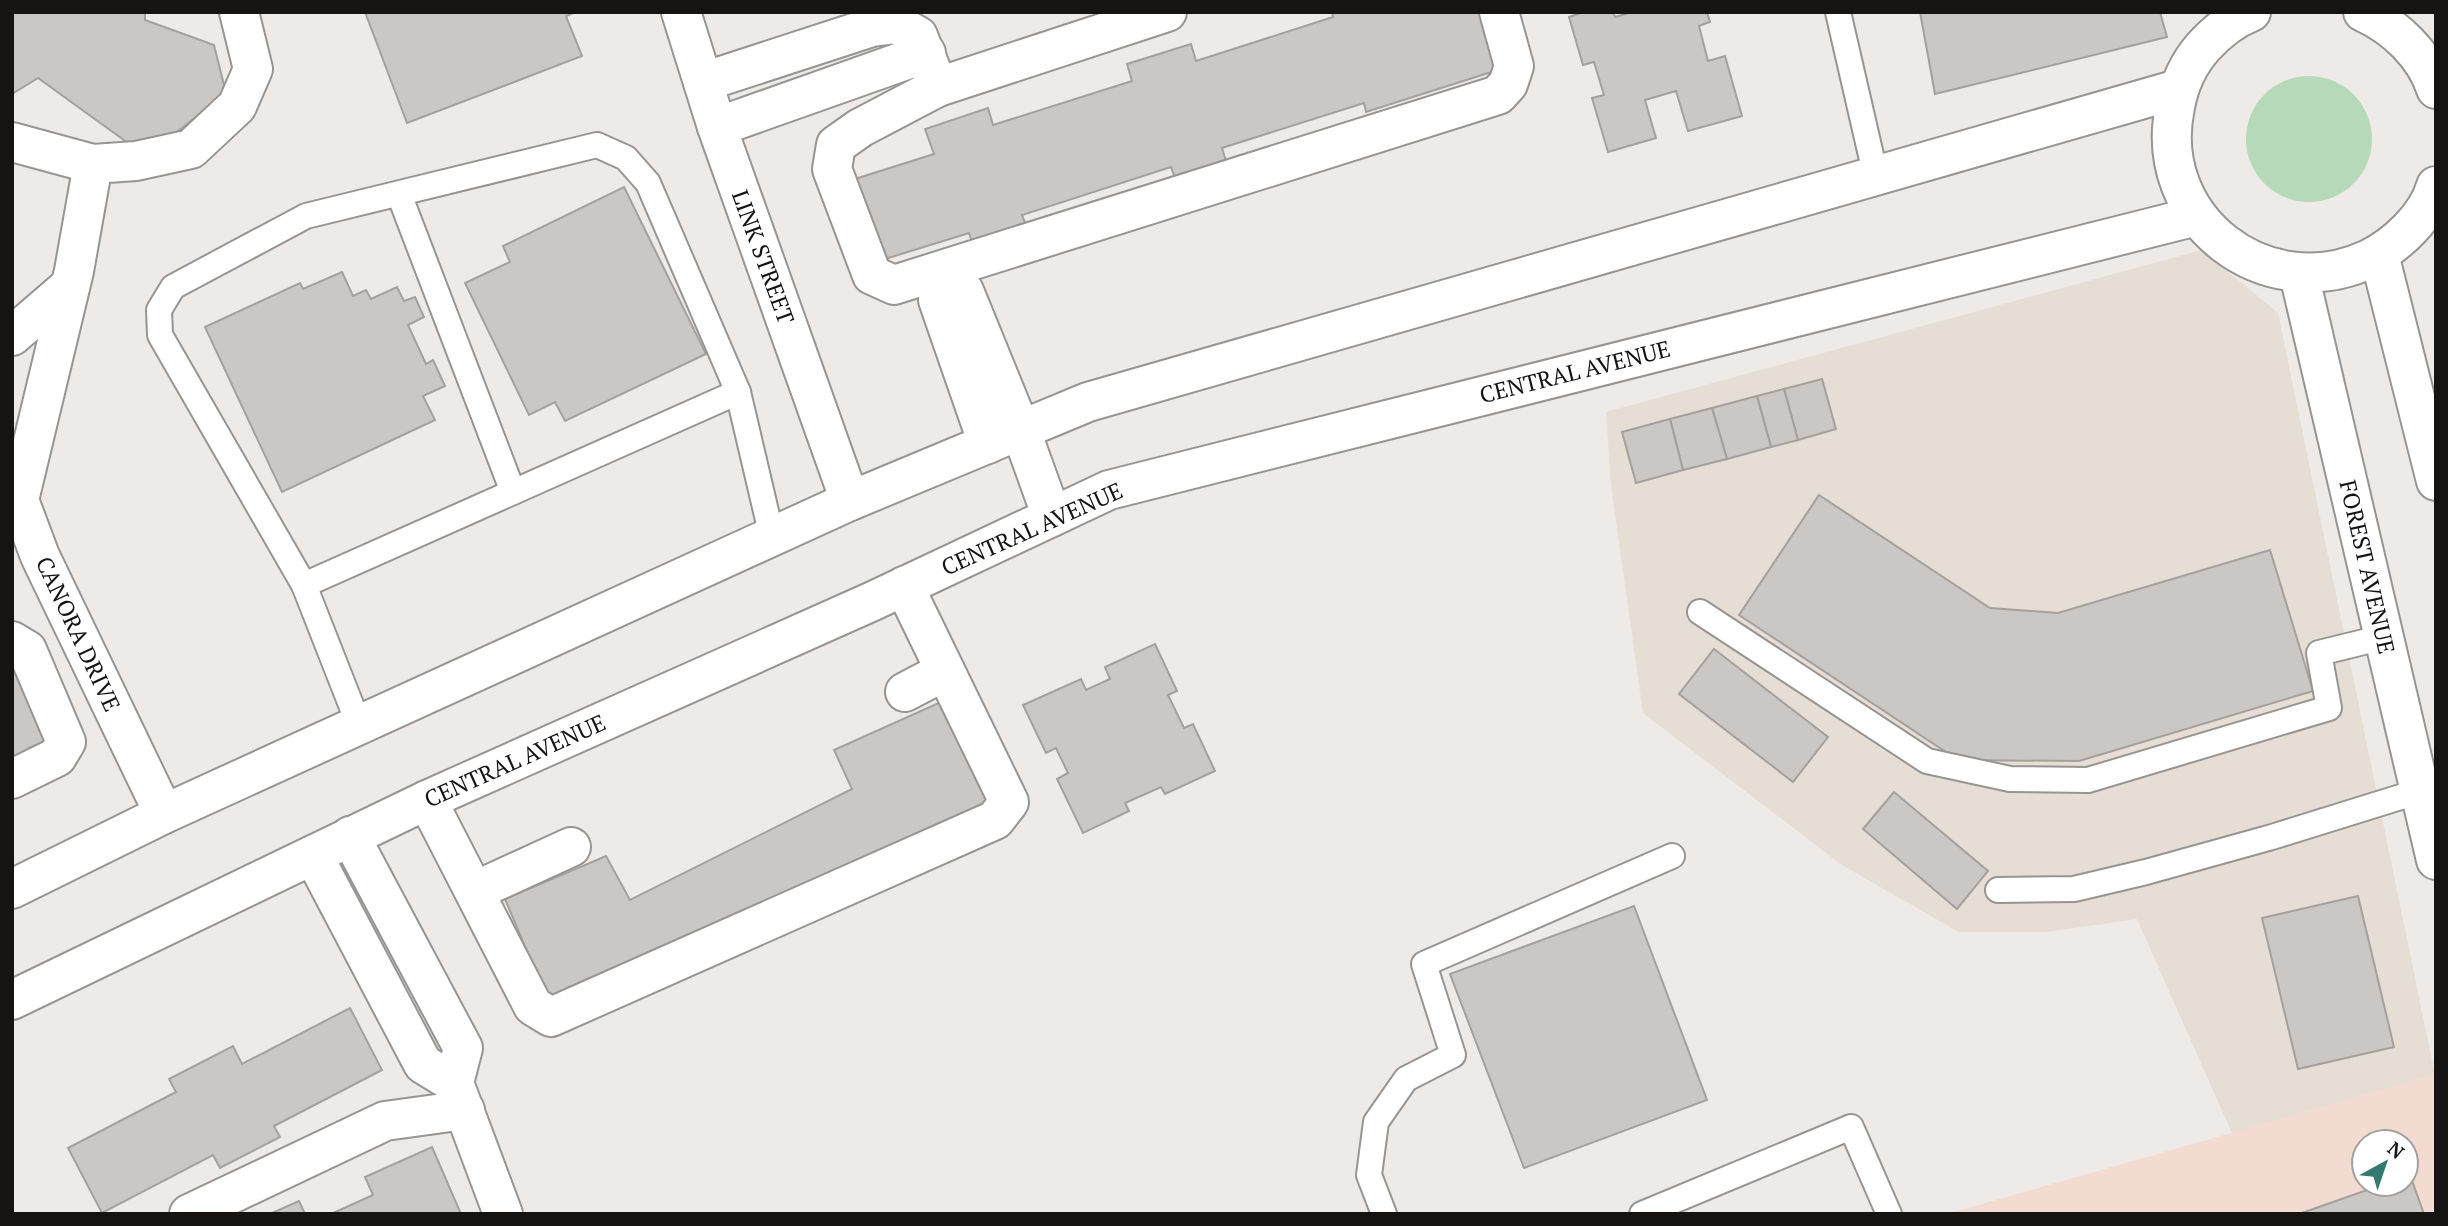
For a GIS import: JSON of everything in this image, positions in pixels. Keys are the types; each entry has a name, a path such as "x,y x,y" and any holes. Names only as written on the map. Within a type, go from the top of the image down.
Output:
{"street":[{"path":"12,142 93,164 136,161 191,149 237,106 253,69 239,12"},
{"name":"LINK STREET","path":"681,12 717,127 850,501"},
{"path":"717,127 1167,12"},
{"path":"932,70 836,145 832,169 872,275 894,285 1498,95 1508,84 1514,66 1499,12"},
{"path":"2363,12 2426,52 2436,89"},
{"path":"2246,13 2219,32 2197,54 2178,89 2172,122 2172,155 2180,187 2197,216 2217,238 2242,256 2269,268 2299,274 2354,266 2379,254 2401,238 2419,217 2436,186"},
{"path":"703,82 872,27 897,24 918,36 932,70"},
{"path":"12,889 164,814 850,501 1088,402 2178,89"},
{"name":"CANORA DRIVE","path":"93,164 71,286 19,500 26,562 164,814"},
{"name":"CENTRAL AVENUE","path":"12,1000 350,836 1110,490 2197,216"},
{"path":"2379,254 2436,481"},
{"name":"FOREST AVENUE","path":"2299,274 2384,637 2421,734 2420,790 2436,860"},
{"path":"12,336 71,286"},
{"path":"951,296 1004,437 1052,517"},
{"path":"428,800 533,1006 551,1017 995,820 1009,802 904,586"},
{"path":"12,641 27,650 66,742 57,757 12,779"},
{"path":"905,692 945,671"},
{"path":"350,836 464,1048 460,1096 503,1214"},
{"path":"475,891 571,847"},
{"path":"313,855 423,1064 460,1096"},
{"path":"189,1214 384,1121 460,1096"}],"lane":[{"path":"1838,12 1876,177"},
{"path":"359,725 304,585 160,335 159,310 173,287 306,216 597,145 626,158 648,183 738,392 772,537"},
{"path":"399,194 513,492"},
{"path":"304,585 738,392"},
{"path":"1700,612 1927,761 2010,779 2088,780 2329,708 2319,653 2384,637"},
{"path":"1998,890 2074,889 2146,872 2420,790"},
{"path":"1384,1214 1369,1175 1376,1122 1406,1079 1453,1055 1424,964 1672,856"},
{"path":"1642,1214 1851,1127 1889,1214"}],"shaded area":[{"path":"2202,250 2278,313 2435,1075 2232,1133 2137,919 2046,932 1959,932 1842,865 1643,713 1611,485 1606,412"},
{"path":"2435,1075 2436,1214 1947,1214"}],"green space":[{"path":"2309,76 2333,80 2354,94 2368,115 2372,139 2368,163 2354,184 2333,198 2309,202 2285,198 2264,184 2250,163 2246,139 2250,115 2264,94 2285,80"}],"building":[{"path":"12,12 145,12 145,20 214,45 226,93 162,144 128,143 38,78 12,94"},
{"path":"365,12 576,12 566,16 582,56 407,123"},
{"path":"1332,12 1485,12 1504,68 1366,112 1364,103 1222,148 1226,161 1175,178 1171,167 1022,215 1026,225 972,242 969,233 882,260 855,179 934,154 925,129 988,108 993,125 1132,81 1127,64 1191,44 1196,61 1333,17"},
{"path":"1584,12 1613,12 1615,17 1633,12 1707,12 1710,22 1699,26 1708,61 1725,56 1742,116 1688,131 1676,91 1645,100 1656,138 1608,152 1592,98 1604,95 1594,62 1583,65 1569,17"},
{"path":"1920,12 2160,12 2167,37 1935,94"},
{"path":"624,187 706,354 565,421 555,402 529,415 465,283 510,262 503,246"},
{"path":"342,272 353,296 366,290 371,299 397,287 404,301 415,297 424,317 408,325 426,364 433,360 445,386 423,396 435,420 282,492 205,327 300,283 303,289"},
{"path":"1822,379 1836,429 1798,440 1784,389"},
{"path":"1784,389 1798,440 1771,447 1757,396"},
{"path":"1757,396 1771,447 1727,459 1712,408"},
{"path":"1712,408 1727,459 1683,470 1670,419"},
{"path":"1670,419 1683,470 1636,483 1622,432"},
{"path":"1819,495 1990,608 2058,613 2270,550 2313,691 2079,761 1958,760 1739,615"},
{"path":"1155,644 1177,691 1168,695 1184,728 1193,724 1215,771 1165,794 1161,787 1125,803 1129,811 1083,833 1057,779 1068,773 1056,748 1046,753 1023,705 1081,679 1086,690 1110,679 1105,667"},
{"path":"1714,649 1828,737 1793,782 1679,694"},
{"path":"12,655 50,739 29,748 36,762 12,773"},
{"path":"943,701 991,803 549,1004 505,899 606,856 630,900 852,789 834,750"},
{"path":"1894,792 1988,871 1957,909 1863,829"},
{"path":"2358,896 2394,1047 2298,1069 2262,918"},
{"path":"1634,906 1707,1100 1524,1168 1450,974"},
{"path":"350,1008 382,1070 274,1126 280,1137 220,1168 213,1155 102,1213 68,1148 176,1092 169,1079 233,1046 242,1064"},
{"path":"432,1147 461,1214 331,1214 373,1195 365,1177"},
{"path":"2350,1196 2418,1198 2424,1214 2299,1214"},
{"path":"299,1201 305,1214 270,1214"}]}
